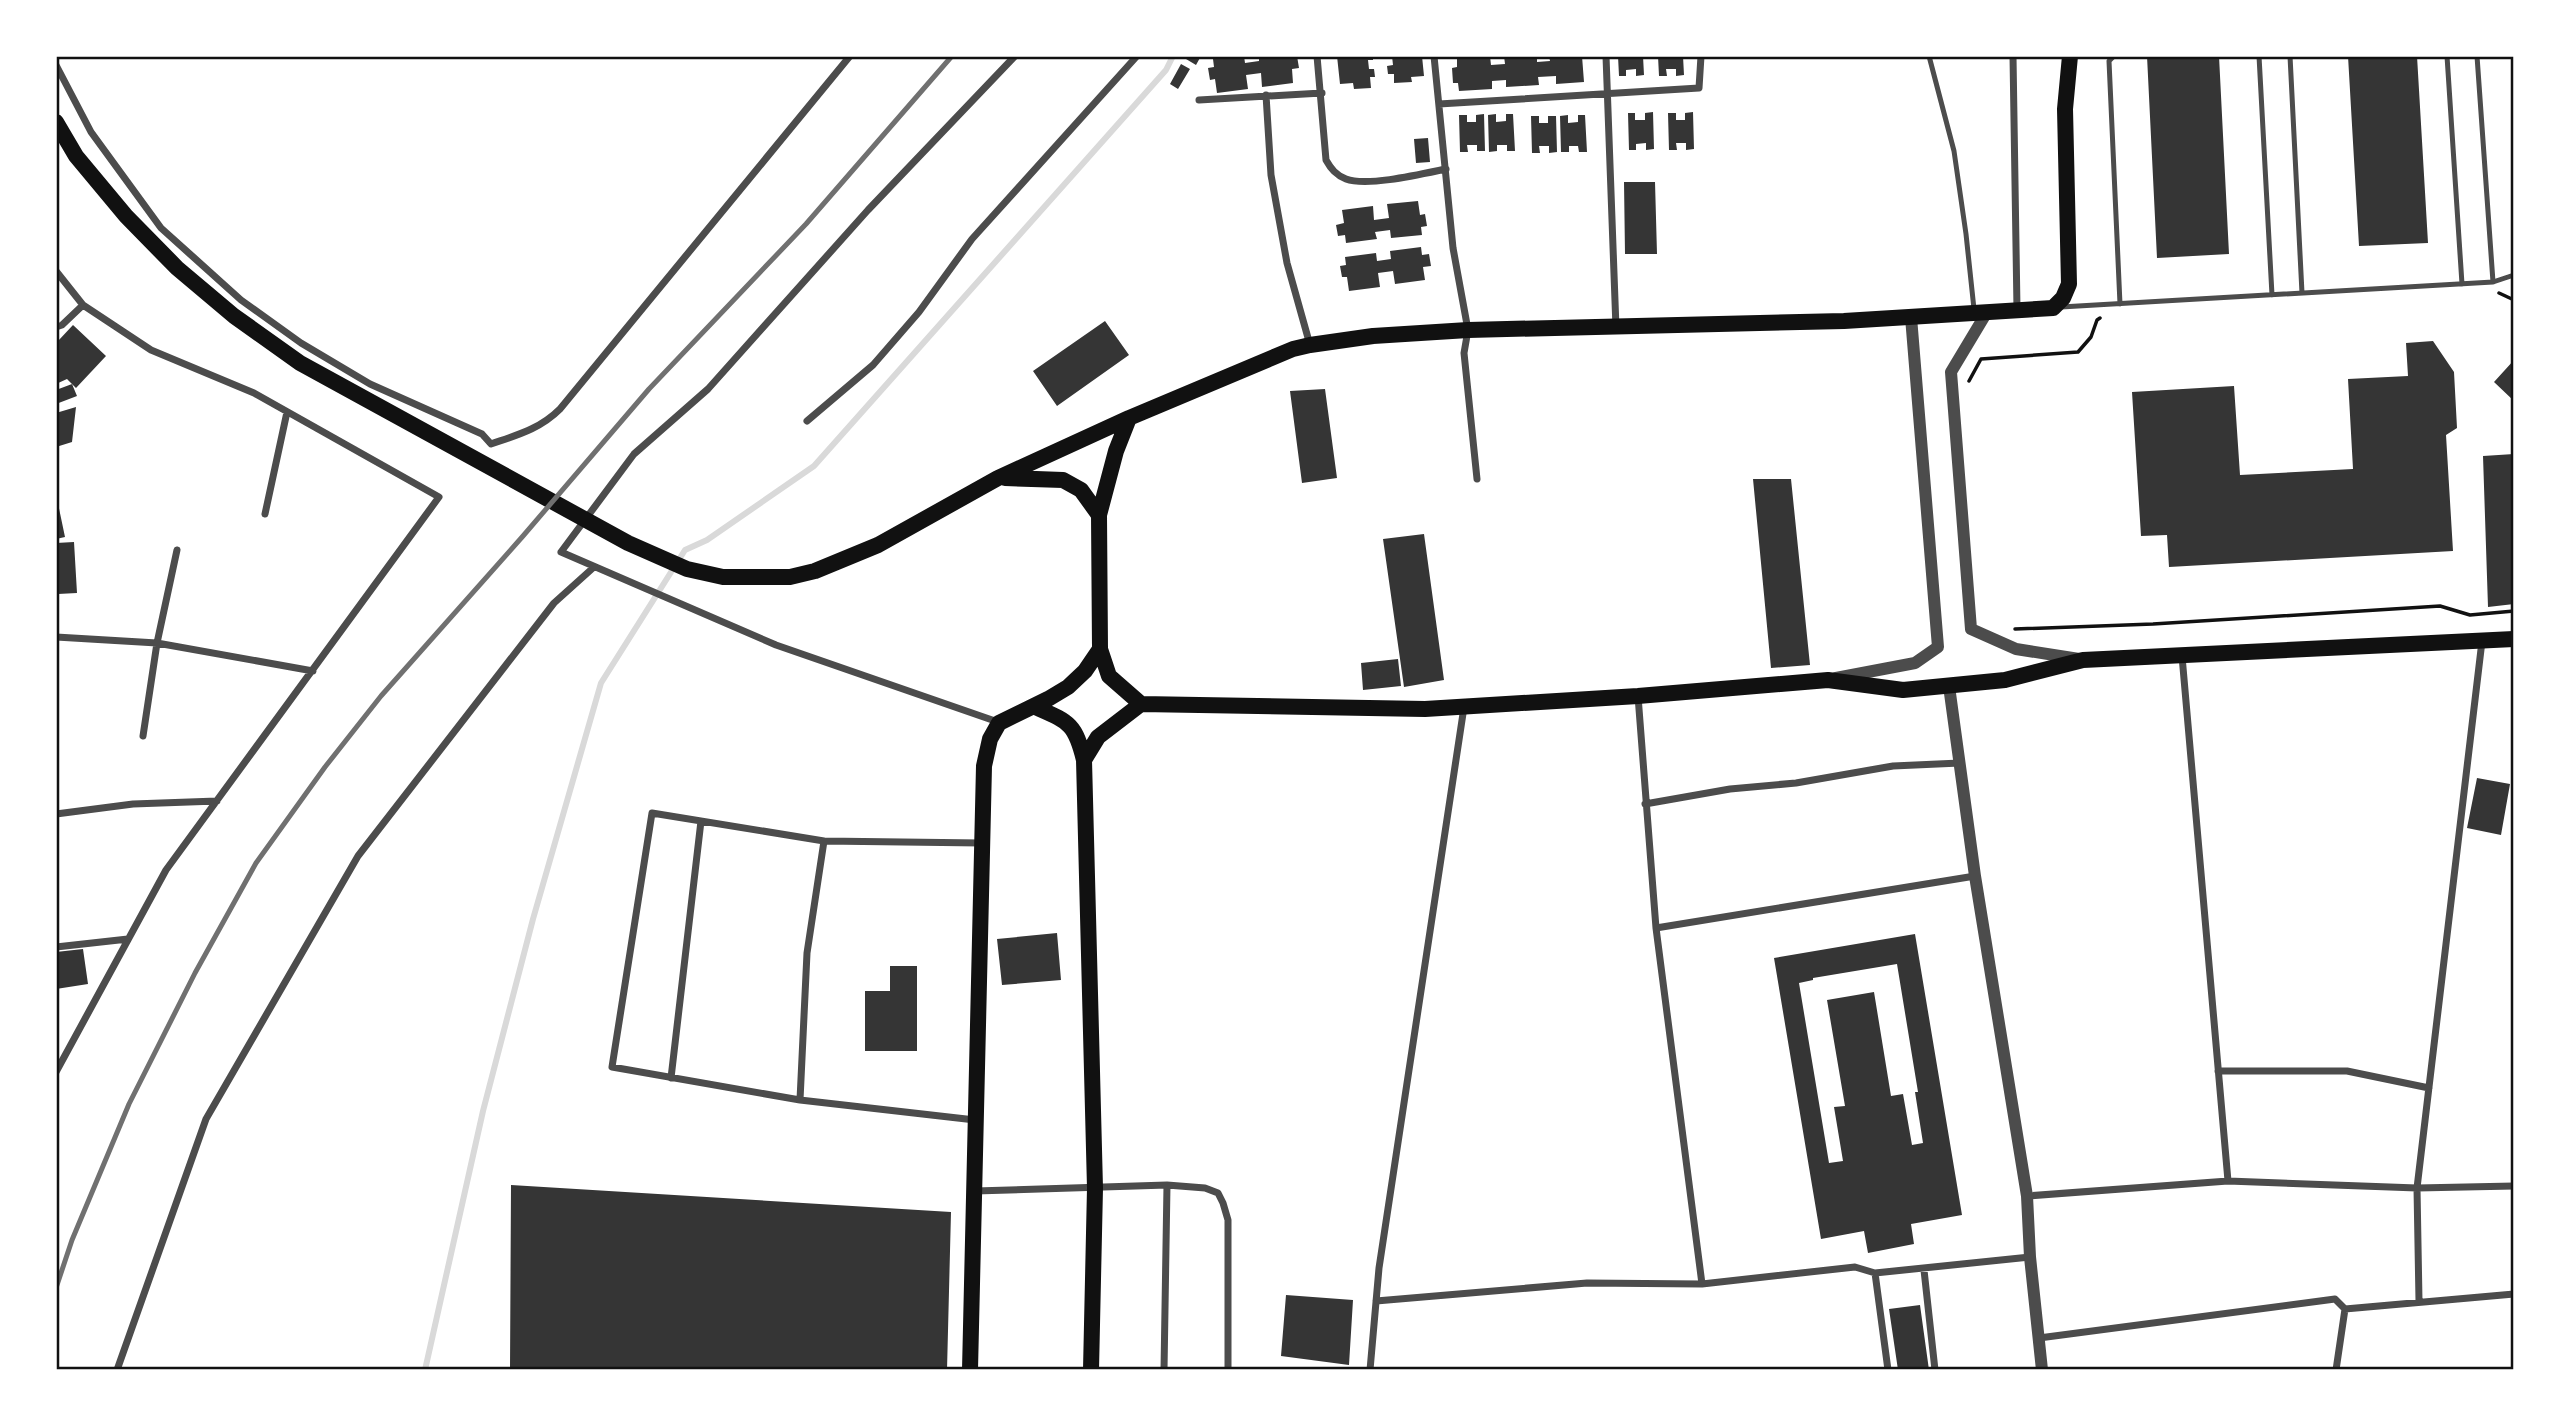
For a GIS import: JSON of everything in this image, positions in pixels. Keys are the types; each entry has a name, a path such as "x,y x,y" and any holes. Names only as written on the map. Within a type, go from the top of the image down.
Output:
{"main road":[{"path":"56,122 76,156 126,216 177,268 234,316 300,363 628,542 687,569 723,577 790,577 815,571 878,545 998,478 1129,418 1293,349 1310,345 1373,336 1468,330 1616,328 1911,317 2053,307 2063,298 2069,284 2065,109 2070,56"},
{"path":"1129,418 1116,451 1099,515 1100,649 1109,676 1141,704"},
{"path":"998,478 1063,480 1081,490 1099,515"},
{"path":"1084,760 1098,737 1141,704 1425,709 1638,696 1828,680 1903,690 2005,680 2083,660 2514,639"},
{"path":"970,1370 984,766 990,739 999,723 1068,687 1085,671 1100,649"},
{"path":"1035,706 1068,723 1078,734 1084,760 1095,1188 1091,1370"}],"street":[{"path":"56,65 91,132 161,229 241,300 301,343 370,383 482,434 491,444 530,431 548,421 850,56"},
{"path":"999,723 776,645 561,552 634,454 708,389 869,210 1015,56"},
{"path":"807,421 873,365 919,312 972,239 1136,56"},
{"path":"1317,56 1326,160 1333,172 1347,180 1364,181 1446,169"},
{"path":"1434,56 1453,248 1468,330 1464,353 1477,479"},
{"path":"1606,56 1616,328"},
{"path":"1439,104 1699,88 1701,56"},
{"path":"2013,56 2017,310"},
{"path":"1199,100 1322,93"},
{"path":"1266,95 1271,175 1287,263 1310,345"},
{"path":"56,271 83,305 151,350 254,393 439,497 166,870 56,1072"},
{"path":"56,327 62,325 83,305"},
{"path":"1981,312 1951,372 1971,629 2016,649 2083,660"},
{"path":"1828,680 1915,663 1938,647 1911,317"},
{"path":"265,514 287,412"},
{"path":"143,736 177,550"},
{"path":"117,1370 206,1119 358,856 554,603 594,567"},
{"path":"56,637 158,643 313,671"},
{"path":"2419,1301 2417,1188 2482,640"},
{"path":"2182,654 2228,1181"},
{"path":"1949,685 1975,876 2027,1196 2030,1257 2042,1370"},
{"path":"1638,696 1656,928 1702,1284"},
{"path":"1370,1370 1379,1268 1464,706"},
{"path":"1645,804 1894,766 1960,763"},
{"path":"56,814 133,804 217,801"},
{"path":"975,1120 800,1100 612,1068 652,813 824,841 982,843"},
{"path":"671,1078 701,821"},
{"path":"800,1100 807,953 824,841"},
{"path":"1656,928 1975,876"},
{"path":"56,947 128,939"},
{"path":"2218,1071 2347,1071 2429,1088"},
{"path":"2027,1196 2228,1181 2417,1188 2514,1186"},
{"path":"1164,1370 1167,1185"},
{"path":"974,1191 1167,1185 1205,1188 1218,1193 1228,1220 1228,1370"},
{"path":"1376,1301 1587,1283 1702,1284 1855,1267 1875,1273 1924,1270 2030,1257"},
{"path":"1924,1270 1934,1370"},
{"path":"1875,1273 1888,1370"},
{"path":"2345,1309 2514,1294"},
{"path":"2039,1338 2335,1298 2345,1309"},
{"path":"2336,1370 2345,1309"}],"lane":[{"path":"1929,56 1954,151 1981,312"},
{"path":"2114,56 2109,61 2120,304"},
{"path":"2259,56 2272,295"},
{"path":"2290,56 2302,293"},
{"path":"2447,56 2462,284"},
{"path":"2477,56 2493,282"},
{"path":"2053,307 2493,282 2514,275"}],"path":[{"path":"1967,386 1981,359 2078,352 2091,338 2097,320 2120,304"},
{"path":"2008,629 2153,624 2440,606 2470,615 2514,611"}],"building":[{"path":"1187,56 1201,56 1196,65 1186,59"},
{"path":"1244,56 1245,63 1259,61 1259,56 1297,56 1299,68 1292,69 1293,83 1262,87 1261,73 1246,75 1248,89 1217,93 1215,79 1210,80 1208,68 1214,67 1213,59"},
{"path":"1337,56 1373,56 1373,60 1368,60 1369,69 1374,69 1375,77 1370,77 1371,88 1354,89 1353,83 1340,84"},
{"path":"1392,56 1422,56 1424,76 1411,77 1412,82 1394,83 1394,74 1388,74 1387,66 1393,65"},
{"path":"1457,56 1490,56 1491,65 1505,64 1504,56 1537,56 1537,62 1550,61 1549,56 1582,56 1584,82 1556,84 1556,76 1538,77 1539,85 1506,87 1506,80 1492,81 1492,89 1459,91 1458,83 1453,83 1452,68 1457,67"},
{"path":"1618,56 1643,56 1644,75 1636,76 1636,69 1626,70 1626,76 1619,76"},
{"path":"1658,56 1683,56 1684,75 1676,76 1676,69 1666,69 1667,76 1659,76"},
{"path":"2147,56 2219,56 2229,254 2157,258"},
{"path":"2348,56 2417,56 2428,243 2359,246"},
{"path":"1181,64 1190,69 1178,89 1170,84"},
{"path":"1653,112 1654,149 1646,150 1646,143 1636,144 1636,150 1629,150 1628,113 1635,113 1635,120 1645,120 1645,113"},
{"path":"1693,112 1694,149 1686,150 1686,143 1676,143 1677,150 1669,150 1668,113 1676,113 1676,120 1685,120 1685,113"},
{"path":"1484,114 1485,151 1477,151 1477,145 1467,145 1468,152 1460,152 1459,115 1467,115 1467,122 1476,122 1476,115"},
{"path":"1496,114 1496,122 1506,121 1506,114 1513,114 1515,151 1507,151 1507,145 1497,145 1497,151 1489,152 1488,115"},
{"path":"1568,115 1568,123 1578,122 1578,115 1585,115 1587,152 1579,152 1578,146 1569,146 1569,152 1561,152 1560,116"},
{"path":"1531,116 1539,116 1539,123 1548,123 1548,116 1556,116 1557,152 1549,153 1549,146 1539,146 1540,153 1532,153"},
{"path":"1428,138 1430,162 1416,163 1414,139"},
{"path":"1624,182 1655,182 1657,254 1625,254"},
{"path":"1418,201 1420,215 1425,214 1427,226 1421,227 1422,235 1391,238 1390,230 1375,232 1377,239 1346,243 1345,235 1338,236 1336,225 1344,223 1342,210 1373,206 1374,220 1389,218 1387,204"},
{"path":"1421,247 1422,255 1429,254 1431,266 1423,267 1425,280 1395,284 1393,271 1378,273 1380,287 1349,291 1347,277 1342,277 1340,266 1346,265 1345,257 1376,253 1377,261 1391,259 1390,251"},
{"path":"1105,321 1129,355 1057,406 1033,371"},
{"path":"73,325 106,356 76,388 67,379 56,384 56,336 58,341"},
{"path":"2433,341 2454,372 2457,428 2446,435 2453,551 2169,567 2167,535 2141,536 2132,392 2234,386 2240,475 2353,469 2348,379 2408,376 2406,343"},
{"path":"2514,360 2514,401 2494,382"},
{"path":"72,384 77,396 56,404 56,390"},
{"path":"1325,389 1337,478 1302,483 1290,391"},
{"path":"76,407 72,442 56,447 56,413"},
{"path":"2514,454 2514,604 2488,607 2483,456"},
{"path":"1753,479 1791,479 1810,665 1771,668"},
{"path":"56,494 65,537 56,539"},
{"path":"1424,534 1444,680 1404,687 1383,539"},
{"path":"74,542 77,593 58,594 56,543"},
{"path":"1398,659 1401,686 1363,690 1361,663"},
{"path":"2477,778 2510,784 2501,835 2467,828"},
{"path":"1057,933 1061,980 1002,985 997,939"},
{"path":"1915,934 1962,1215 1911,1224 1914,1244 1868,1253 1864,1231 1821,1239 1774,958","holes":["1897,964 1918,1092 1915,1092 1923,1143 1912,1145 1903,1094 1891,1096 1874,992 1827,1000 1845,1106 1834,1107 1843,1161 1829,1163 1799,983 1813,978"]},
{"path":"83,949 88,984 56,989 56,952"},
{"path":"890,966 917,966 917,1051 865,1051 865,991 890,991"},
{"path":"511,1185 951,1212 947,1370 510,1370"},
{"path":"1286,1295 1353,1300 1349,1365 1281,1356"},
{"path":"1920,1305 1929,1370 1898,1370 1889,1309"}],"waterway":[{"path":"425,1370 483,1111 533,919 601,683 685,550 707,540 814,466 1166,70 1173,56"}],"railway":[{"path":"56,1288 72,1240 129,1104 195,973 256,863 325,767 381,696 649,389 806,224 952,56"}]}
